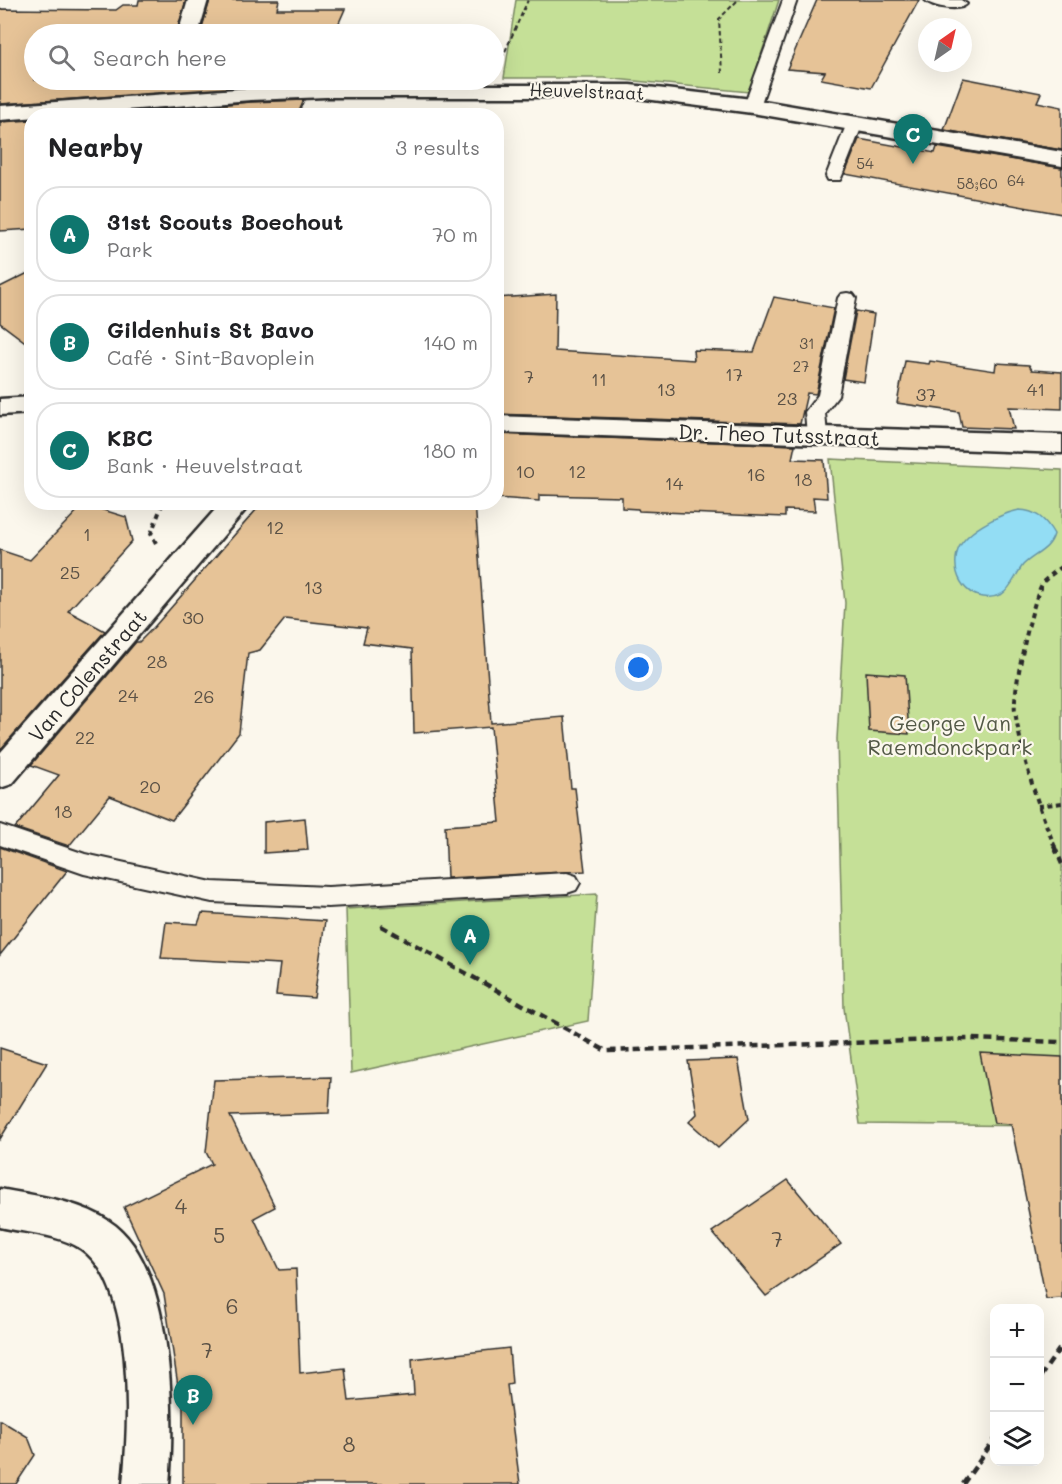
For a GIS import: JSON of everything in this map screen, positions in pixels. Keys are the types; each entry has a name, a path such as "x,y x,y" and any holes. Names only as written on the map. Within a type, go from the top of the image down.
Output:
{"street":[{"path":"191,24 198,0"},
{"name":"Heuvelstraat","path":"58,108 174,98 326,91 458,90"},
{"name":"Heuvelstraat","path":"504,90 630,91 752,106 1062,159"},
{"name":"Heuvelstraat","path":"0,113 24,111"},
{"path":"0,407 24,406"},
{"name":"Dr. Theo Tutsstraat","path":"504,424 1062,444"},
{"name":"Van Colenstraat","path":"0,775 231,510"},
{"path":"0,1208 64,1222 96,1236 113,1251 127,1275 140,1320 150,1394 150,1453 146,1484"}],"lane":[{"path":"752,106 790,0"},
{"path":"932,0 960,4"},
{"path":"777,38 799,23"},
{"path":"834,176 855,123"},
{"path":"817,435 815,412 828,396 847,298"},
{"path":"0,835 84,864 212,892 328,897 567,883"}],"path":[{"path":"504,55 528,0"},
{"path":"713,74 723,73 719,19 738,0"},
{"path":"1062,567 1043,582 1036,601 1022,655 1014,708 1038,806 1062,864"},
{"path":"1038,806 1062,803"},
{"path":"328,897 606,1051 969,1039 1062,1042"},
{"path":"1044,1371 1062,1345"},
{"path":"963,1484 990,1446"}],"green space":[{"path":"516,0 779,0 749,92 604,78 504,78"},
{"name":"George Van Raemdonckpark","path":"830,459 1062,470 1062,1126 860,1124 844,1008 837,739 845,603"},
{"path":"597,894 588,1021 351,1073 346,909"}],"water":[{"path":"1019,510 1031,512 1044,520 1054,534 1052,539 1045,548 1023,565 1005,592 992,597 974,594 966,589 957,573 957,553 960,545 983,525 1002,515"}],"building":[{"path":"139,0 186,0 179,24 24,24 24,90 208,90 0,104 0,9 116,10 123,5 138,5"},
{"path":"210,0 279,0 277,9 345,9 338,24 203,24"},
{"path":"817,0 919,0 871,88 821,79 825,72 787,69"},
{"path":"963,78 1041,93 1037,102 1062,107 1062,150 944,130"},
{"path":"304,100 300,108 180,108"},
{"path":"24,120 24,230 0,231 0,122"},
{"path":"859,139 935,153 937,147 1062,168 1062,214 845,174"},
{"path":"24,275 24,341 0,323 0,287"},
{"path":"556,294 555,351 694,360 693,350 754,352 774,297 834,308 816,394 807,393 800,424 504,414 504,297"},
{"path":"856,311 874,314 864,382 843,379"},
{"path":"905,361 929,364 930,361 995,371 996,363 1029,365 1032,370 1062,372 1062,409 1009,407 1014,429 962,427 959,412 897,403"},
{"path":"504,434 795,445 792,459 824,460 827,498 813,497 815,511 785,510 785,517 639,511 622,508 622,497 539,495 539,501 504,499"},
{"path":"78,510 103,510 126,517 132,541 68,611 105,631 0,750 0,550 30,560"},
{"path":"256,510 476,510 491,723 564,717 571,788 575,788 585,871 447,878 445,826 500,822 491,727 414,733 412,649 363,643 367,628 285,619 260,650 248,653 239,733 172,820 110,796 69,846 15,828 59,775 31,765 136,642 139,642"},
{"path":"866,672 905,675 909,734 869,731"},
{"path":"305,818 308,850 264,853 264,822"},
{"path":"0,847 67,871 0,955"},
{"path":"202,913 325,921 314,998 276,995 280,964 161,958 166,922 198,924"},
{"path":"0,1048 47,1063 0,1139"},
{"path":"980,1053 1062,1057 1062,1298 1046,1299 1011,1124 994,1123"},
{"path":"738,1059 749,1119 718,1148 689,1122 697,1114 688,1061"},
{"path":"331,1077 329,1113 230,1116 275,1207 254,1218 279,1270 296,1269 300,1373 345,1368 349,1401 414,1395 412,1359 509,1348 512,1384 507,1385 520,1484 183,1484 183,1395 179,1392 164,1294 124,1207 212,1164 206,1152 214,1080"},
{"path":"788,1180 841,1244 766,1296 712,1232"},
{"path":"0,1420 28,1437 35,1455 16,1484 0,1484"}],"place":[{"name":"KBC","path":"913,164"},
{"name":"31st Scouts Boechout","path":"470,965"},
{"name":"Gildenhuis St Bavo","path":"193,1425"}]}
